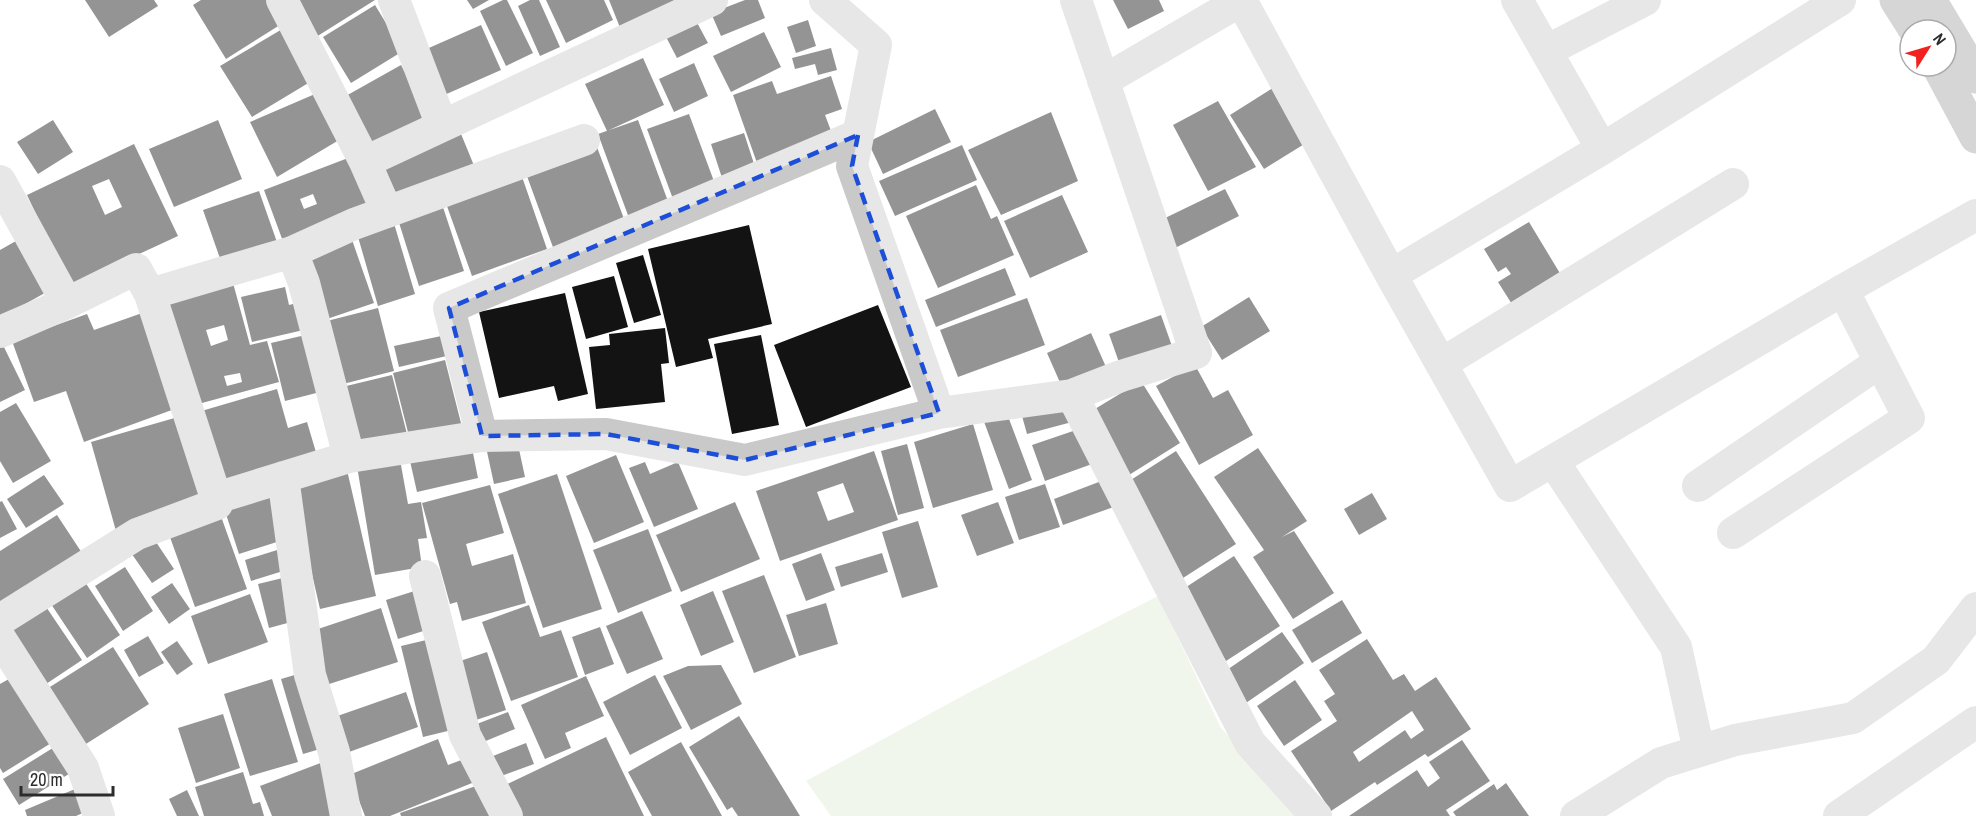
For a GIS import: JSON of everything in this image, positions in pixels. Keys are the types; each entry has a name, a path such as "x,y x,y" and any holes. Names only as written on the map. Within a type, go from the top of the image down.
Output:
{"main road":[{"path":"1896,0 1907,18"},
{"path":"1930,0 1976,77"},
{"path":"1944,78 1976,137"}],"street":[{"path":"282,0 365,162 387,212"},
{"path":"393,0 442,126"},
{"path":"365,162 712,0"},
{"path":"825,0 876,45 852,166 939,413"},
{"path":"216,498 350,457 482,436 606,434 745,460 939,413 1072,395 1121,376 1196,353 1076,0"},
{"path":"1103,81 1241,0 1391,275 1510,486 1843,290 1976,216"},
{"path":"1517,0 1602,149"},
{"path":"1546,51 1645,0"},
{"path":"1391,275 1602,149 1840,0"},
{"path":"482,436 449,308 858,135"},
{"path":"150,294 292,252 387,212 584,140"},
{"path":"0,181 67,303"},
{"path":"1441,364 1733,184"},
{"path":"292,252 304,283 350,457"},
{"path":"0,332 67,303 136,269 150,294 217,504 137,534 0,620"},
{"path":"1733,533 1910,418 1843,290"},
{"path":"1698,486 1880,362"},
{"path":"1072,395 1250,743 1316,816"},
{"path":"1553,461 1676,647 1699,751"},
{"path":"283,477 310,675 334,752 346,816"},
{"path":"425,576 465,735 507,816"},
{"path":"1576,816 1661,763 1735,740 1853,718 1936,660 1976,608"},
{"path":"0,638 83,768 99,816"},
{"path":"1839,816 1976,722"}],"highlighted area":[{"path":"858,135 852,166 939,413 745,460 606,434 482,436 449,308"}],"green space":[{"path":"1158,596 1221,728 1302,816 831,816 806,781 968,693"}],"building":[{"path":"85,0 154,0 158,6 109,37"},
{"path":"201,0 280,0 283,23 226,59 193,5"},
{"path":"292,0 375,0 316,37"},
{"path":"467,0 489,0 473,9"},
{"path":"507,0 533,53 506,66 480,11"},
{"path":"530,0 539,0 560,47 540,56 518,6"},
{"path":"546,0 604,0 613,20 566,43"},
{"path":"609,0 691,0 621,30"},
{"path":"745,0 758,0 765,18 721,36 711,13"},
{"path":"1113,0 1159,0 1164,11 1128,29"},
{"path":"375,5 403,51 351,83 323,37"},
{"path":"694,17 708,43 677,58 664,33"},
{"path":"808,20 816,46 796,53 787,27"},
{"path":"481,25 501,70 442,96 422,51"},
{"path":"284,28 315,79 252,117 220,66"},
{"path":"764,32 781,67 731,92 713,56"},
{"path":"831,48 837,70 818,75 815,64 795,69 792,58"},
{"path":"643,58 664,105 607,131 585,84"},
{"path":"694,63 708,96 674,112 659,79"},
{"path":"401,65 429,118 372,148 344,97"},
{"path":"831,76 842,109 825,115 833,136 757,163 733,95 772,81 777,94"},
{"path":"1276,86 1306,143 1264,169 1230,115"},
{"path":"315,94 339,140 277,177 250,122"},
{"path":"1218,101 1256,167 1208,191 1173,125"},
{"path":"935,109 951,142 883,174 868,142"},
{"path":"1051,112 1078,181 1001,215 968,150"},
{"path":"689,114 715,184 673,199 647,129"},
{"path":"53,120 73,152 38,174 17,142"},
{"path":"218,120 242,179 174,207 149,149"},
{"path":"638,120 669,204 629,218 598,134"},
{"path":"459,129 475,168 392,204 375,165"},
{"path":"744,133 756,170 723,181 711,144"},
{"path":"595,142 626,224 554,250 524,168"},
{"path":"134,144 178,236 70,286 27,195","holes":["109,179 122,207 105,215 92,186"]},
{"path":"962,145 977,180 895,216 879,181"},
{"path":"356,155 377,209 284,244 264,190","holes":["313,194 317,204 304,209 300,199"]},
{"path":"519,168 547,249 472,276 443,195"},
{"path":"976,185 991,219 997,216 1014,255 938,288 906,216"},
{"path":"1225,189 1239,216 1175,248 1161,220"},
{"path":"259,191 278,245 222,264 203,210"},
{"path":"439,195 464,271 419,286 395,210"},
{"path":"1062,195 1088,252 1030,278 1004,221"},
{"path":"393,220 415,294 378,306 356,230"},
{"path":"1529,222 1564,280 1515,309 1498,282 1511,274 1506,267 1498,272 1484,249"},
{"path":"749,225 772,324 708,339 713,358 676,367 648,249"},
{"path":"350,234 374,303 321,321 297,252"},
{"path":"23,237 52,289 0,318 0,250"},
{"path":"643,255 661,315 634,323 616,263"},
{"path":"1005,268 1016,295 936,327 925,300"},
{"path":"614,276 628,327 586,339 572,287"},
{"path":"233,283 250,345 267,341 279,382 191,406 163,301","holes":["224,325 228,340 211,346 206,330","240,373 242,382 227,386 224,376"]},
{"path":"285,287 289,305 305,301 312,328 252,342 241,297"},
{"path":"565,293 588,394 558,401 554,386 499,398 479,312"},
{"path":"1249,297 1270,331 1222,360 1201,327"},
{"path":"1027,298 1045,345 958,377 940,330"},
{"path":"878,305 911,387 806,427 774,345"},
{"path":"378,308 394,371 339,385 323,322"},
{"path":"145,312 180,407 84,442 66,391 34,402 12,341 87,314 94,330"},
{"path":"1161,315 1173,349 1121,368 1109,334"},
{"path":"665,328 669,363 661,364 665,402 596,409 589,347 610,345 609,334"},
{"path":"314,333 328,390 285,401 271,343"},
{"path":"1091,333 1106,367 1062,387 1047,353"},
{"path":"446,335 451,355 399,367 394,346"},
{"path":"761,335 779,425 732,434 714,344"},
{"path":"0,339 25,390 0,402"},
{"path":"445,360 463,431 411,444 393,373"},
{"path":"1195,365 1213,398 1228,390 1253,435 1199,465 1156,386"},
{"path":"392,375 408,438 354,451 338,388"},
{"path":"1141,381 1180,443 1129,475 1090,412"},
{"path":"277,389 288,428 307,422 318,459 220,487 198,412"},
{"path":"16,403 51,461 13,483 0,461 0,412"},
{"path":"1067,404 1072,422 1027,434 1022,416"},
{"path":"1006,411 1032,480 1009,489 983,419"},
{"path":"185,415 211,504 116,531 91,442"},
{"path":"973,424 993,490 933,508 914,442"},
{"path":"1079,429 1092,464 1045,481 1032,445"},
{"path":"517,440 525,477 494,484 486,447"},
{"path":"907,444 924,508 898,515 881,451"},
{"path":"472,448 478,478 417,492 410,461"},
{"path":"1258,448 1307,521 1282,537 1294,531 1334,593 1293,619 1253,557 1264,550 1214,477"},
{"path":"874,451 898,520 780,561 756,491","holes":["843,483 854,512 828,521 817,492"]},
{"path":"1176,451 1236,544 1183,578 1123,485"},
{"path":"399,454 408,504 421,502 427,538 418,539 422,567 375,575 356,460"},
{"path":"616,455 644,522 594,543 566,476"},
{"path":"645,462 650,474 678,462 698,509 654,527 629,468"},
{"path":"347,470 376,596 320,609 291,482"},
{"path":"557,474 602,609 543,628 498,494"},
{"path":"44,475 64,504 26,528 7,499"},
{"path":"1112,477 1122,504 1063,525 1054,499"},
{"path":"1045,484 1060,527 1019,540 1005,497"},
{"path":"284,485 299,535 239,554 223,505"},
{"path":"490,485 504,533 466,544 472,566 513,554 526,603 462,621 457,602 450,604 422,503"},
{"path":"1372,493 1387,519 1359,535 1344,509"},
{"path":"2,501 17,529 0,538 0,502"},
{"path":"735,502 760,559 681,592 656,535"},
{"path":"998,502 1014,543 977,556 961,515"},
{"path":"218,508 247,589 195,607 166,526"},
{"path":"57,515 82,553 0,604 0,551"},
{"path":"918,521 938,587 902,598 882,532"},
{"path":"648,529 672,591 618,613 593,550"},
{"path":"150,533 174,569 152,583 127,547"},
{"path":"290,546 296,567 251,581 245,560"},
{"path":"821,553 835,590 806,601 792,564"},
{"path":"882,553 888,572 841,587 835,567"},
{"path":"1234,556 1280,626 1226,661 1180,591"},
{"path":"125,567 153,611 123,631 95,586"},
{"path":"295,575 306,618 269,628 258,584"},
{"path":"764,575 796,657 754,673 722,591"},
{"path":"83,579 120,635 87,658 49,601"},
{"path":"172,583 190,609 169,624 151,597"},
{"path":"424,588 436,627 398,639 386,600"},
{"path":"713,591 734,642 701,656 680,605"},
{"path":"250,594 268,642 208,664 191,616"},
{"path":"38,595 82,660 40,688 0,629"},
{"path":"1342,600 1362,633 1312,663 1292,630"},
{"path":"826,603 838,644 799,656 786,615"},
{"path":"529,605 540,637 561,630 578,677 511,701 482,622"},
{"path":"381,608 398,662 326,685 309,632"},
{"path":"642,611 663,659 627,674 606,626"},
{"path":"600,627 614,664 585,675 572,637"},
{"path":"1282,632 1304,663 1243,705 1221,674"},
{"path":"148,636 164,663 139,677 124,650"},
{"path":"439,637 460,728 423,737 401,646"},
{"path":"1367,639 1393,680 1404,674 1415,691 1436,677 1471,729 1428,757 1425,754 1377,785 1375,782 1331,811 1291,751 1337,721 1324,701 1335,694 1319,670","holes":["1412,711 1424,730 1411,739 1405,730 1359,762 1353,752"]},
{"path":"177,641 193,664 177,675 161,652"},
{"path":"113,647 149,704 78,749 42,692"},
{"path":"487,652 506,710 473,721 454,663"},
{"path":"721,665 742,704 691,730 663,676 688,666"},
{"path":"305,672 327,747 303,754 281,679"},
{"path":"16,675 56,740 3,773 0,768 0,684"},
{"path":"655,675 682,728 630,755 603,702"},
{"path":"586,676 604,716 565,733 571,748 545,759 521,705"},
{"path":"272,679 298,762 250,776 224,694"},
{"path":"1295,680 1322,720 1284,746 1257,706"},
{"path":"406,692 418,727 338,756 326,720"},
{"path":"508,712 515,729 476,745 469,727"},
{"path":"223,714 240,768 196,783 178,728"},
{"path":"739,716 800,816 738,816 732,807 727,810 689,747"},
{"path":"606,737 644,816 513,816 499,788"},
{"path":"438,739 448,765 472,756 482,779 390,816 365,816 349,775"},
{"path":"1462,740 1490,781 1446,810 1450,816 1349,816 1417,770 1428,787 1440,778 1429,762"},
{"path":"681,742 722,816 652,816 628,772"},
{"path":"526,743 534,764 496,778 488,758"},
{"path":"56,746 72,772 19,805 3,779"},
{"path":"331,759 353,816 272,816 260,786"},
{"path":"243,772 253,804 260,802 264,816 204,816 195,787"},
{"path":"487,782 500,816 401,816 400,813"},
{"path":"1506,783 1529,816 1456,816 1453,812 1494,784 1497,790"},
{"path":"75,789 85,812 76,816 27,816 25,810"},
{"path":"187,790 199,816 177,816 169,799"}]}
